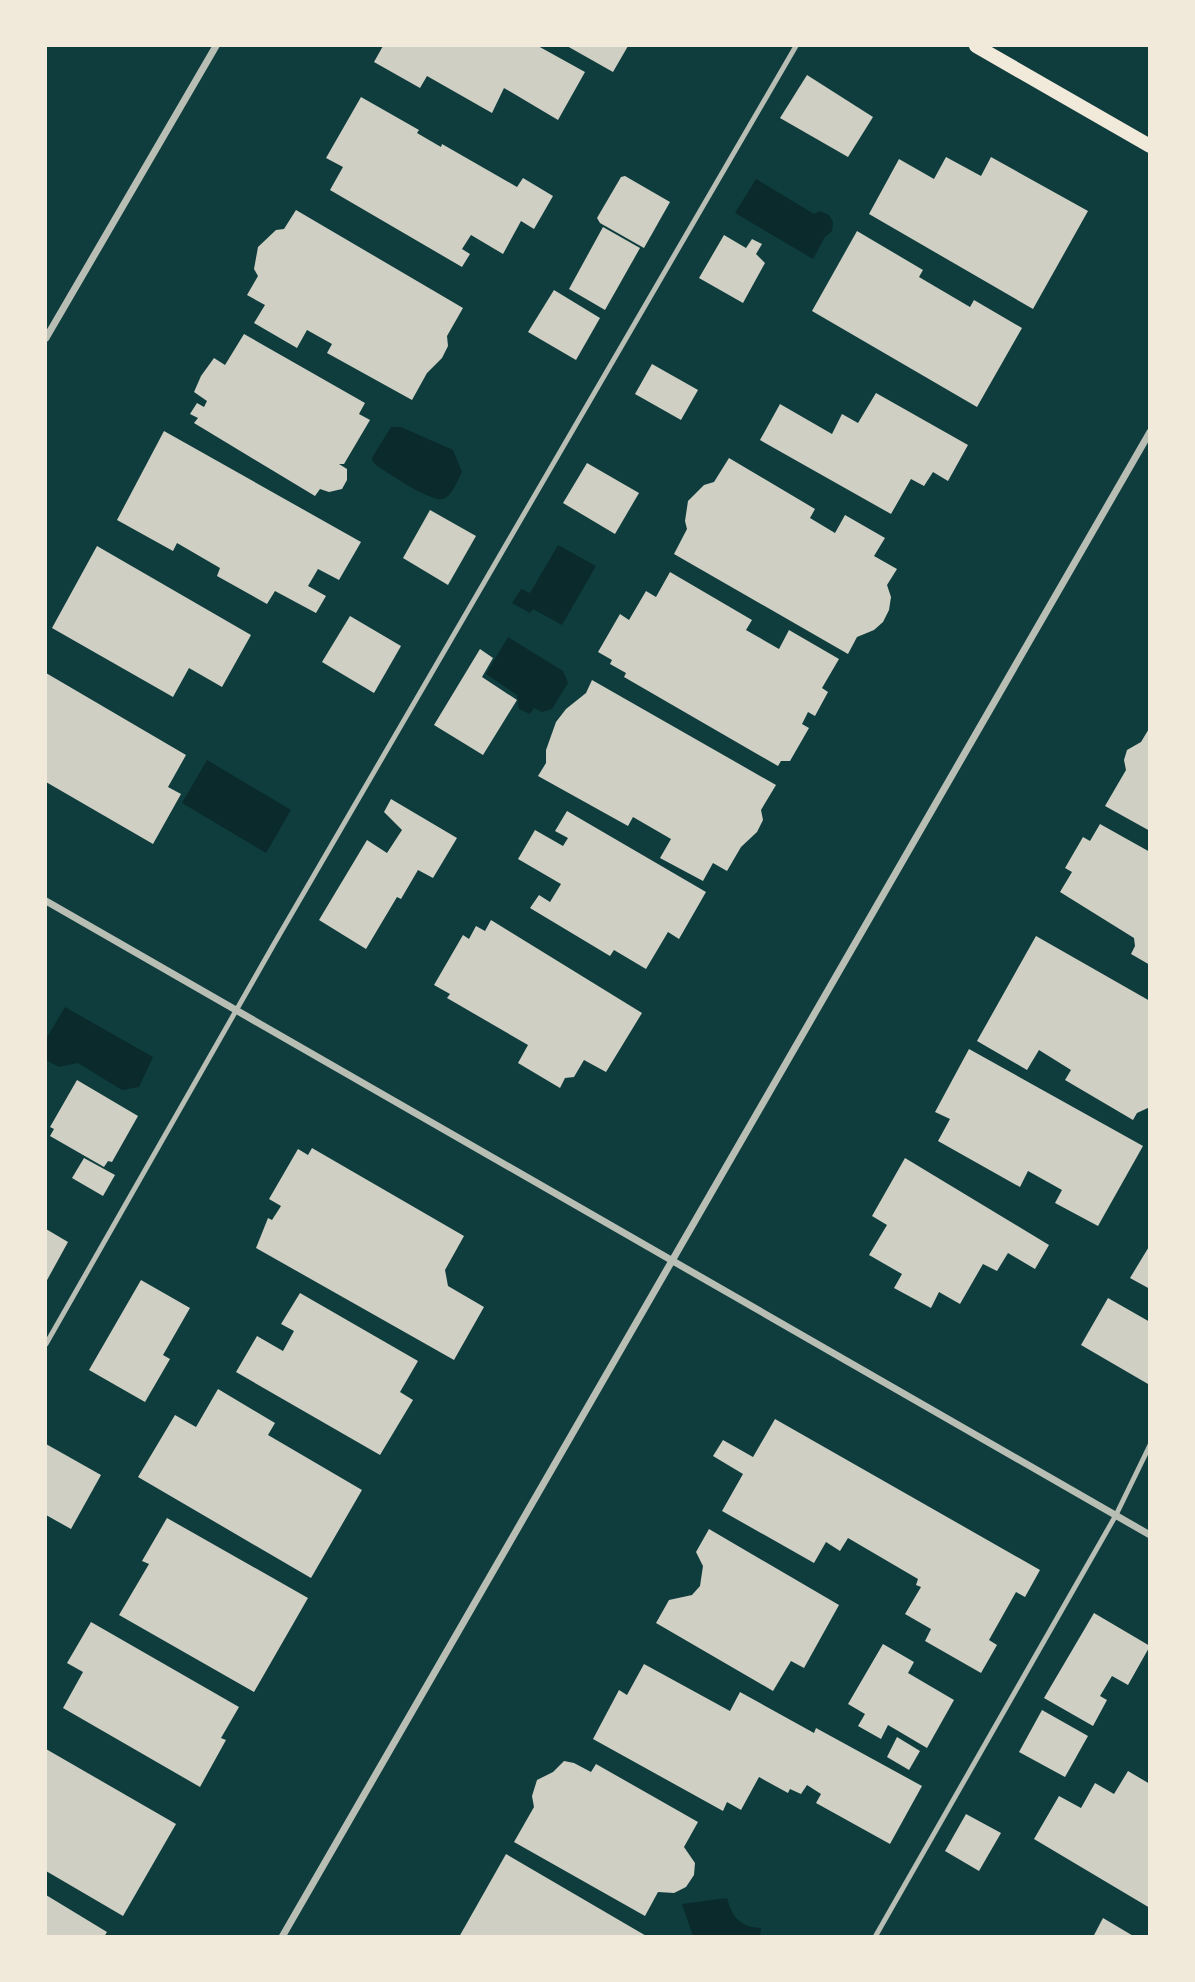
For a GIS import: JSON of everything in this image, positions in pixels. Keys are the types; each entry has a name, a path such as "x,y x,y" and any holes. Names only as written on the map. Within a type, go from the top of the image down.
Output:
{"main road":[{"path":"975,46 1150,146"}],"street":[{"path":"46,338 216,46"},
{"path":"282,1937 1150,432"},
{"path":"46,901 1150,1535"}],"lane":[{"path":"46,1344 236,1010 796,46"},
{"path":"875,1937 1116,1515 1150,1445"}],"water":[{"path":"756,179 814,214 820,211 829,215 833,222 832,231 825,237 813,259 735,213"},
{"path":"391,427 401,427 453,450 462,472 446,498 437,499 420,492 377,466 372,460"},
{"path":"558,545 596,566 562,625 533,609 530,613 512,603 521,589 530,593"},
{"path":"508,637 563,671 568,683 552,709 542,712 534,708 530,714 519,709 517,695 486,674"},
{"path":"207,760 291,810 266,853 182,803"},
{"path":"65,1007 153,1057 139,1087 122,1090 78,1063 59,1067 46,1060 46,1039"},
{"path":"727,1898 731,1911 738,1920 748,1926 761,1928 760,1936 693,1936 682,1904"}],"building":[{"path":"383,46 538,46 585,72 558,120 504,88 492,113 427,76 420,88 374,62"},
{"path":"567,46 628,46 613,72"},
{"path":"807,75 873,117 848,157 780,118"},
{"path":"361,97 419,130 417,133 441,147 442,144 517,187 523,178 553,196 534,229 521,221 503,254 471,235 462,249 470,254 462,267 330,190 343,167 326,158"},
{"path":"946,157 981,176 991,157 1088,211 1033,309 869,214 899,159 934,179"},
{"path":"625,176 670,202 644,248 600,223 597,218 621,177"},
{"path":"296,210 463,308 447,336 448,346 442,358 427,373 412,400 327,353 332,344 307,330 297,348 254,323 265,305 247,295 258,276 254,269 258,247 276,230 284,229"},
{"path":"603,227 640,248 605,310 569,289"},
{"path":"857,231 923,270 919,277 970,307 974,300 1022,328 977,407 812,311"},
{"path":"724,235 746,248 752,239 762,244 756,254 765,263 743,303 699,278"},
{"path":"554,290 600,318 576,360 528,332"},
{"path":"244,334 365,403 359,414 370,420 344,464 339,464 347,469 347,480 342,489 329,492 320,489 315,496 194,423 198,418 190,414 197,403 204,407 207,401 194,392 201,376 214,358 225,365"},
{"path":"652,364 698,390 681,420 635,394"},
{"path":"876,393 968,445 948,481 933,472 924,486 911,479 891,514 760,440 780,404 832,434 842,414 858,423"},
{"path":"164,431 361,542 339,580 318,569 308,586 326,596 316,613 275,591 267,604 217,576 220,568 177,543 173,551 117,520"},
{"path":"729,458 815,509 810,518 835,533 845,515 885,538 874,556 897,569 887,585 891,597 889,610 883,622 874,630 857,637 848,654 674,554 687,529 685,521 688,501 704,485 714,482"},
{"path":"587,463 639,493 615,534 563,503"},
{"path":"430,510 476,536 448,585 403,558"},
{"path":"97,546 251,635 222,687 189,668 173,697 52,628"},
{"path":"670,572 752,620 746,630 779,649 789,630 839,659 822,688 828,692 815,716 808,712 802,724 809,728 790,761 781,761 778,766 624,677 626,673 610,664 612,660 598,652 620,614 629,620 646,591 656,597"},
{"path":"350,616 401,646 374,693 322,662"},
{"path":"480,649 493,658 482,677 517,700 483,755 434,725"},
{"path":"46,673 186,755 168,787 181,794 153,844 46,782"},
{"path":"592,680 776,785 761,810 763,820 757,832 741,847 727,871 713,863 703,881 660,858 671,839 633,817 628,826 538,776 546,763 546,750 556,722 566,709 586,693"},
{"path":"1150,727 1150,831 1105,806 1126,770 1124,760 1127,750 1141,742"},
{"path":"391,799 457,838 433,878 418,870 401,899 397,897 366,949 319,920 367,840 387,853 402,830 384,812"},
{"path":"567,811 706,892 679,939 668,932 646,969 614,950 610,956 530,908 539,895 550,902 561,884 518,859 535,830 563,846 568,838 555,831"},
{"path":"1100,824 1150,852 1150,965 1131,954 1135,946 1134,938 1060,892 1072,872 1065,868 1083,837 1090,841"},
{"path":"491,920 642,1013 606,1072 584,1060 574,1077 565,1078 560,1088 518,1063 528,1045 447,998 450,994 434,985 463,935 469,939 476,926 485,931"},
{"path":"1036,936 1150,1001 1150,1107 1137,1113 1133,1120 1065,1080 1071,1070 1039,1050 1027,1070 977,1041"},
{"path":"969,1049 1143,1146 1098,1226 1055,1203 1062,1190 1028,1171 1020,1187 938,1141 950,1119 935,1112"},
{"path":"77,1080 138,1116 112,1162 108,1161 104,1167 50,1136 54,1129 50,1127"},
{"path":"312,1148 464,1236 445,1270 448,1286 484,1307 454,1360 256,1248 268,1218 272,1220 281,1206 269,1199 298,1149 308,1155"},
{"path":"84,1158 115,1175 103,1196 72,1178"},
{"path":"905,1158 1049,1245 1035,1269 1008,1253 997,1271 983,1264 960,1304 939,1292 931,1308 894,1288 902,1274 869,1255 887,1225 872,1216"},
{"path":"46,1229 68,1242 46,1282"},
{"path":"1150,1245 1150,1289 1130,1278"},
{"path":"141,1280 190,1308 163,1355 170,1359 145,1402 89,1370"},
{"path":"300,1293 418,1361 400,1392 413,1400 380,1455 236,1372 257,1336 283,1351 294,1331 281,1324"},
{"path":"1108,1298 1150,1322 1148,1384 1081,1345"},
{"path":"218,1389 275,1423 268,1435 362,1490 311,1578 138,1477 175,1415 196,1427"},
{"path":"775,1419 1040,1570 1025,1597 1016,1592 989,1640 997,1645 981,1673 925,1641 931,1629 905,1614 921,1587 916,1585 918,1579 848,1538 840,1551 826,1542 814,1563 722,1511 743,1474 713,1456 723,1440 753,1457"},
{"path":"46,1444 101,1475 71,1529 46,1515"},
{"path":"167,1518 308,1598 254,1692 119,1615 149,1564 142,1561"},
{"path":"709,1529 839,1605 804,1668 791,1661 773,1691 656,1623 669,1600 692,1595 700,1586 703,1566 696,1552"},
{"path":"1094,1613 1150,1646 1128,1685 1112,1676 1100,1696 1107,1700 1093,1726 1044,1698"},
{"path":"91,1622 239,1707 221,1738 226,1740 200,1787 63,1708 83,1672 67,1663"},
{"path":"883,1644 914,1662 908,1673 954,1700 927,1748 888,1725 881,1739 858,1726 865,1714 848,1704"},
{"path":"644,1664 730,1711 740,1692 814,1733 816,1728 922,1786 890,1844 816,1803 821,1794 807,1785 801,1794 790,1789 788,1793 759,1777 741,1810 727,1802 723,1811 593,1739 619,1690 627,1695"},
{"path":"1042,1710 1088,1736 1065,1777 1019,1752"},
{"path":"897,1737 920,1751 909,1770 887,1757"},
{"path":"46,1749 176,1824 123,1916 46,1871"},
{"path":"564,1761 591,1772 596,1764 698,1822 684,1847 695,1863 694,1875 686,1887 674,1893 658,1892 645,1916 514,1842 534,1807 532,1796 537,1780 553,1772"},
{"path":"1128,1771 1150,1784 1150,1908 1034,1839 1059,1796 1081,1808 1095,1783 1114,1794"},
{"path":"966,1814 1001,1833 979,1871 945,1851"},
{"path":"506,1854 648,1937 459,1937"},
{"path":"46,1895 107,1932 104,1937 46,1937"},
{"path":"1103,1918 1135,1937 1093,1937"}]}
